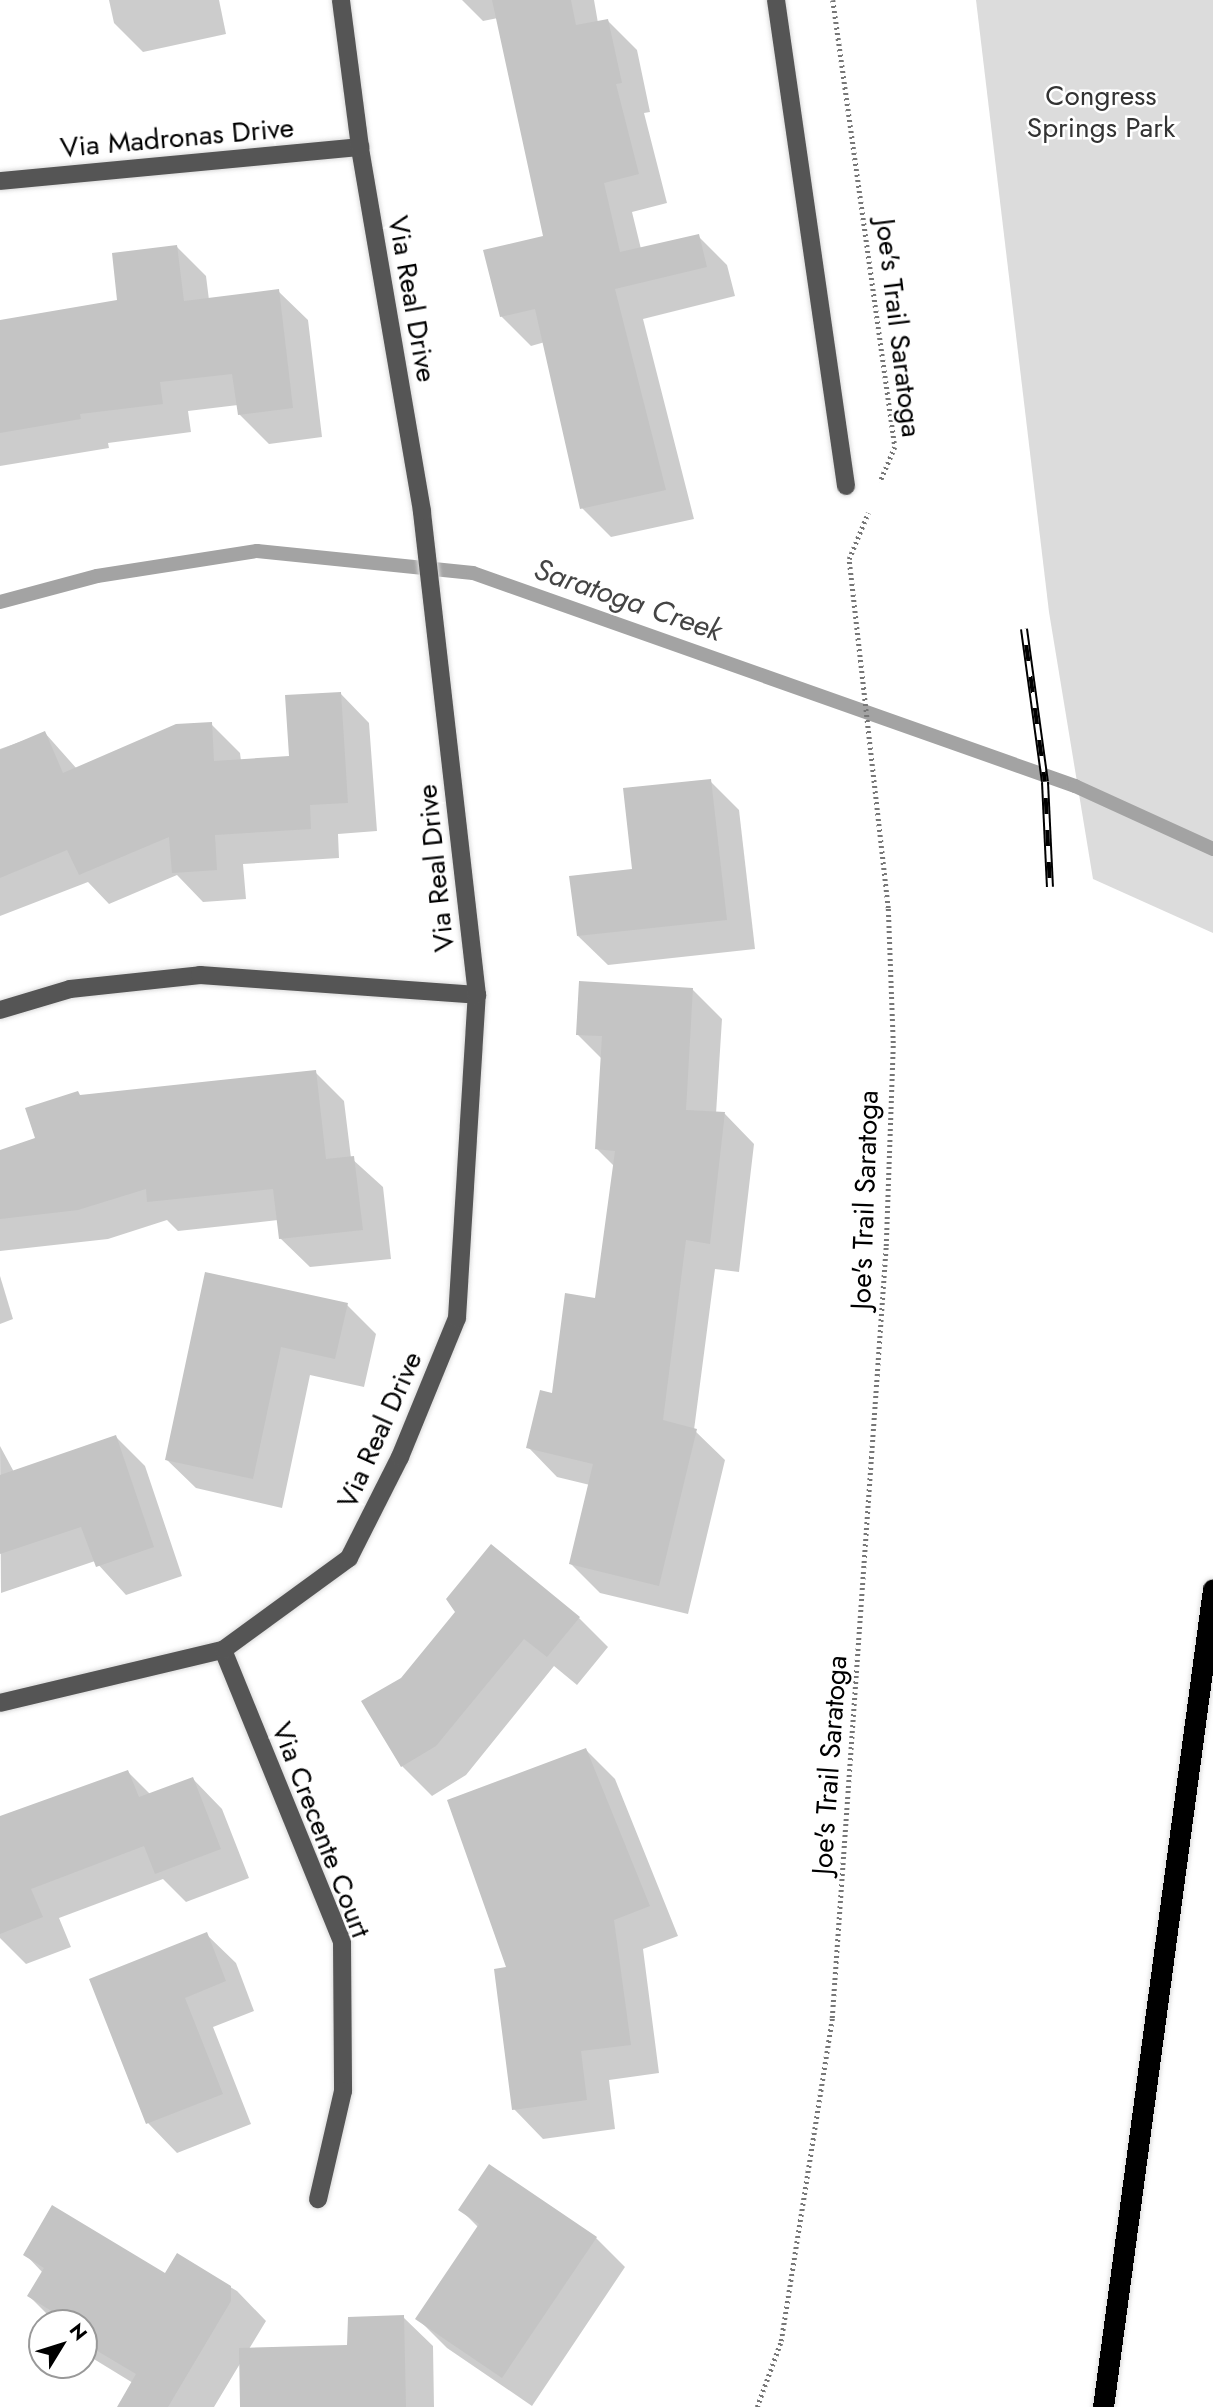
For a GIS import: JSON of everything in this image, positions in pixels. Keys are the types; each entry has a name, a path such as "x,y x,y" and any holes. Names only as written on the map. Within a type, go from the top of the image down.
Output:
{"highway":[{"path":"1103,2407 1213,1589"}],"street":[{"name":"Via Real Drive","path":"223,1650 349,1558 400,1457 457,1318 477,995 422,511 360,147 341,0"},
{"path":"776,0 846,486"},
{"name":"Via Madronas Drive","path":"0,181 360,147"},
{"path":"0,1010 70,989 200,975 477,995"},
{"path":"0,1703 223,1650"},
{"name":"Via Crecente Court","path":"223,1650 342,1941 343,2091 318,2199"}],"path":[{"name":"Joe's Trail Saratoga","path":"833,0 895,447 879,484"},
{"name":"Joe's Trail Saratoga","path":"757,2407 781,2341 832,2018 887,1219 892,1043 888,908 849,559 869,509"}],"green space":[{"name":"Congress Springs Park","path":"976,0 1213,0 1213,933 1093,879 1049,612"}],"building":[{"path":"492,0 571,0 576,25 608,19 622,83 616,84 639,174 604,183 620,252 699,234 707,267 615,289 666,490 580,509 535,309 500,317 483,250 543,236"},
{"path":"177,245 184,301 279,289 293,408 238,415 232,374 160,382 163,404 80,414 81,419 0,433 0,320 117,300 112,253"},
{"path":"341,692 348,803 310,805 311,829 215,835 217,870 172,873 169,837 79,875 67,850 0,878 0,750 45,731 63,773 176,724 212,722 214,761 289,756 285,695"},
{"path":"711,779 727,920 577,936 569,876 632,869 623,788"},
{"path":"579,981 693,988 686,1110 725,1112 710,1244 686,1240 663,1420 697,1429 659,1586 569,1564 593,1464 526,1448 540,1390 552,1393 565,1293 595,1298 615,1151 595,1149 602,1036 576,1035"},
{"path":"316,1070 326,1159 354,1156 363,1230 279,1239 273,1189 147,1202 146,1189 78,1210 0,1219 0,1150 35,1138 25,1108 78,1091 80,1095"},
{"path":"205,1272 348,1303 335,1359 281,1347 253,1479 165,1460"},
{"path":"116,1435 154,1547 96,1567 81,1527 0,1554 0,1475"},
{"path":"491,1544 580,1617 547,1657 524,1639 436,1746 401,1767 361,1701 401,1678 455,1612 446,1599"},
{"path":"586,1748 650,1906 614,1920 631,2045 581,2051 587,2100 512,2110 494,1969 506,1967 447,1800"},
{"path":"128,1770 139,1797 193,1777 221,1849 155,1874 144,1846 31,1889 43,1917 0,1934 0,1816"},
{"path":"207,1932 226,1981 185,1998 223,2094 146,2124 89,1979"},
{"path":"489,2164 597,2237 502,2378 415,2319 479,2224 458,2210"},
{"path":"52,2205 165,2273 177,2253 231,2286 231,2301 168,2407 117,2407 136,2374 98,2351 98,2309 48,2309 27,2296 44,2268 23,2255"},
{"path":"404,2315 406,2407 240,2407 239,2348 347,2345 348,2317"}],"waterway":[{"name":"Saratoga Creek","path":"0,602 97,576 257,551 473,573 1075,786 1213,849"}],"railway":[{"path":"1024,629 1045,782 1050,887"}]}
